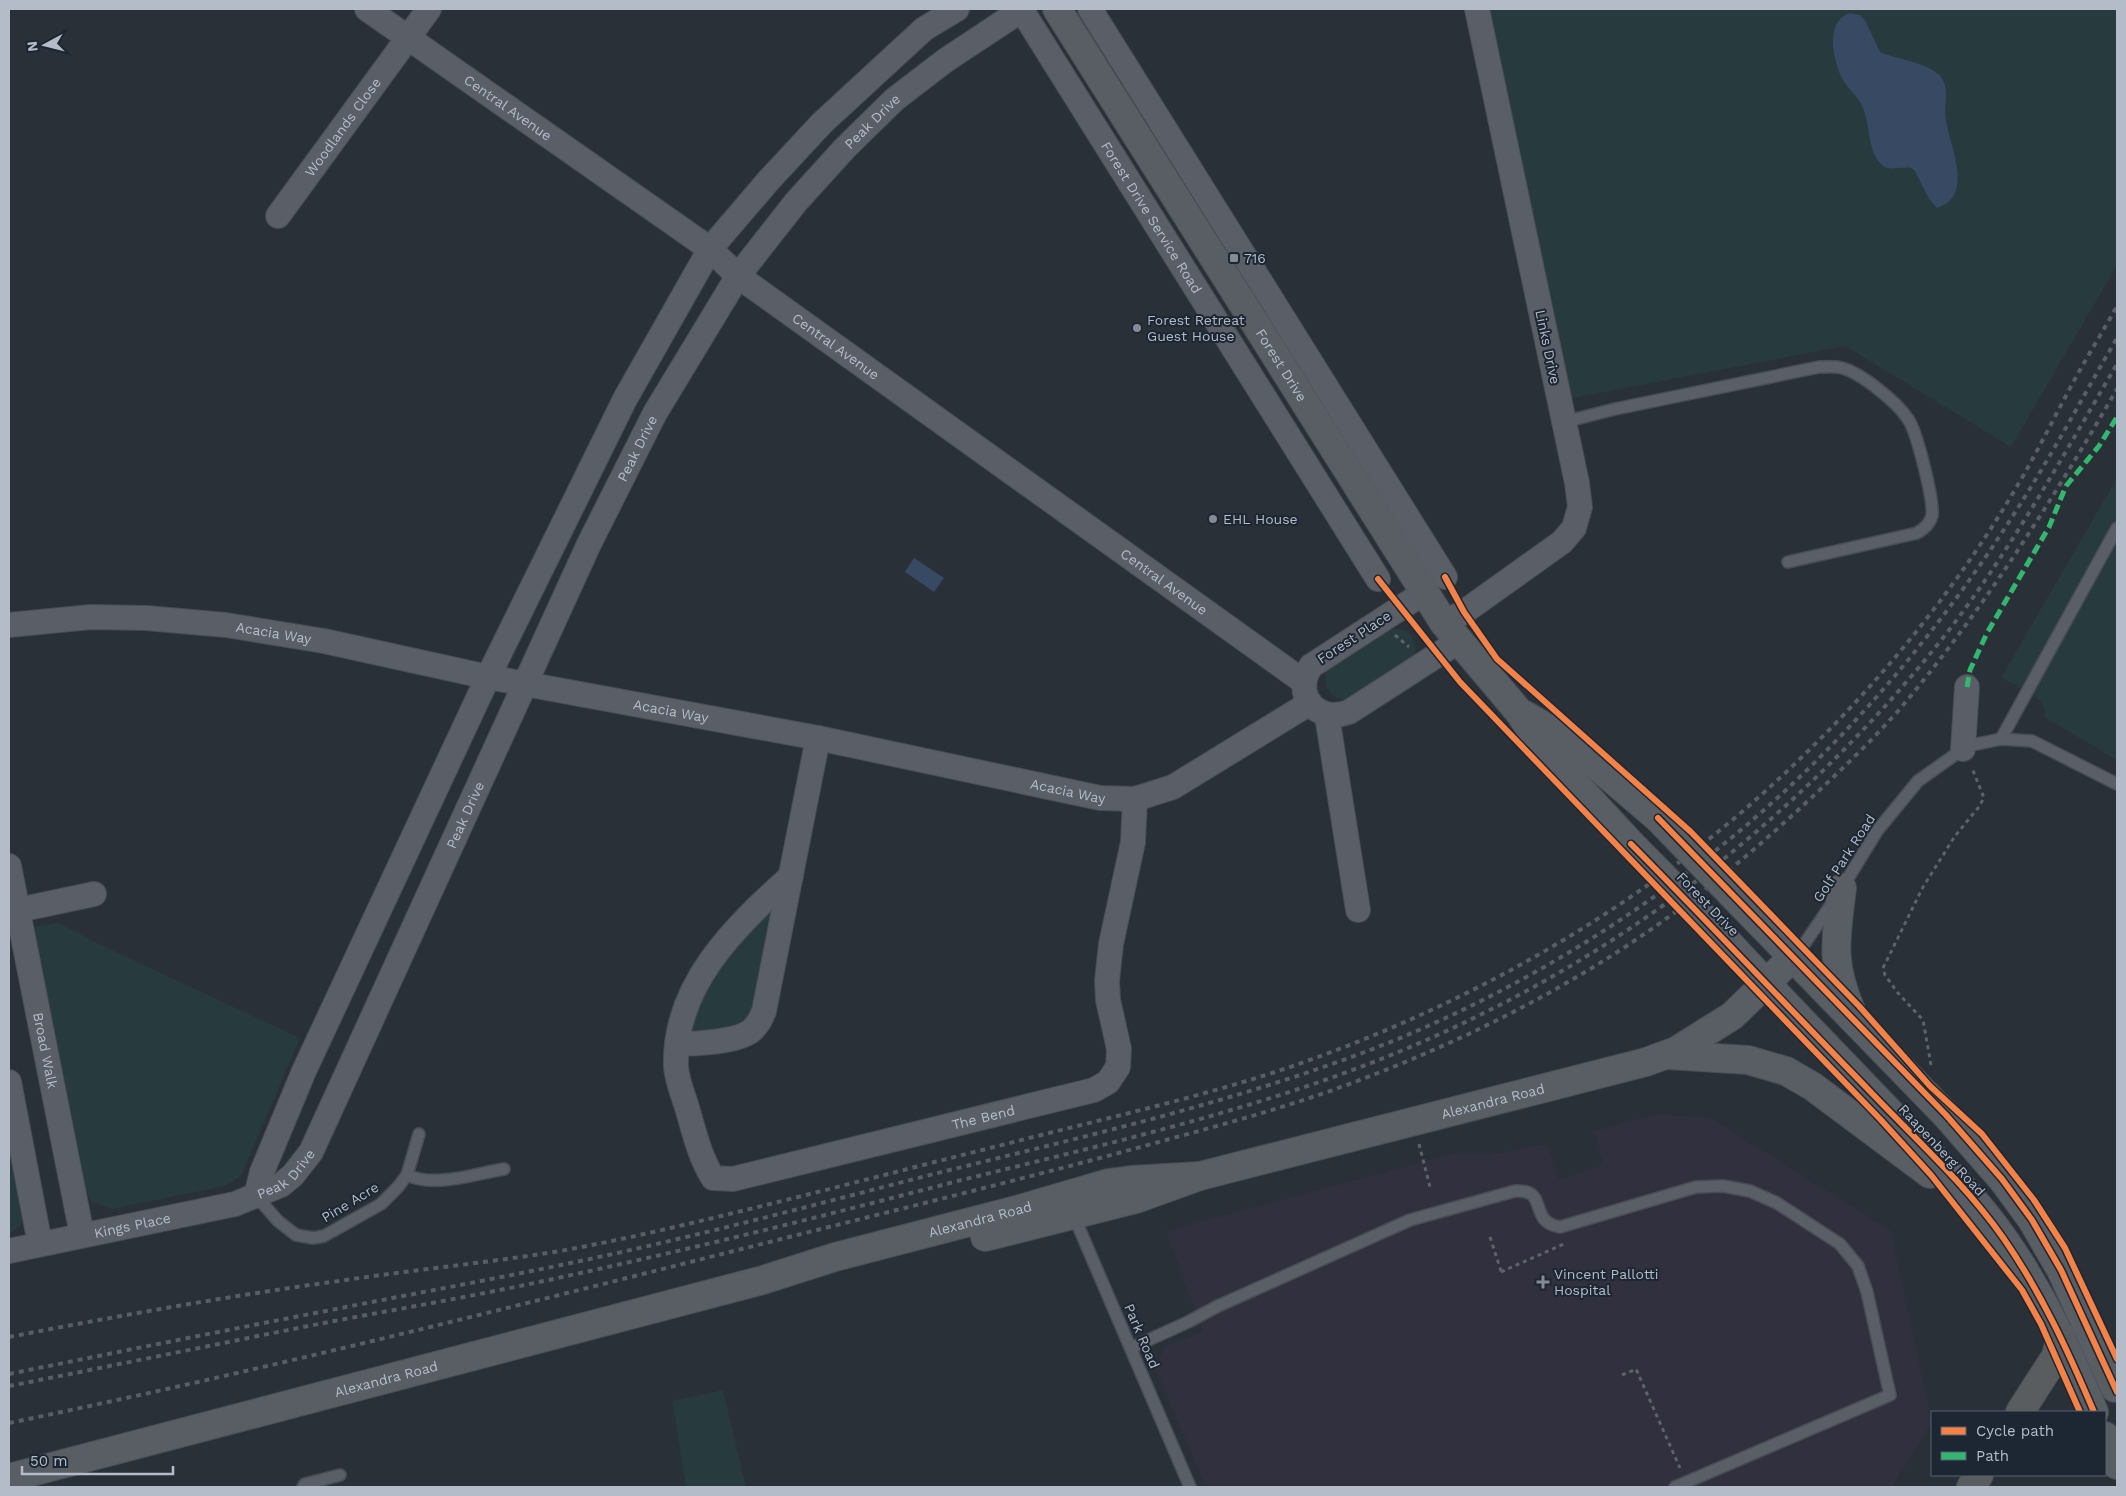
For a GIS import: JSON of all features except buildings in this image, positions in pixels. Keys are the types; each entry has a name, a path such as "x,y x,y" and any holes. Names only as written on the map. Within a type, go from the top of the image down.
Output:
{"highway":[{"path":"2021,1411 2056,1356 2061,1336"},
{"path":"1971,1487 1978,1476"}],"main road":[{"name":"Forest Drive","path":"1057,9 1435,585 1452,632 1519,712 1545,750 1631,844 1766,983"},
{"name":"Forest Drive","path":"1519,712 1564,738 1658,818 1792,957"},
{"path":"1842,888 1836,943 1837,969 1843,992 1855,1021"},
{"name":"Alexandra Road","path":"9,1478 763,1280 835,1257 1070,1206 1109,1184 1131,1180 1200,1176 1635,1066 1666,1055 1704,1035 1732,1016 1792,957"},
{"name":"Raapenberg Road","path":"1792,957 1946,1115 2002,1179 2032,1220 2061,1270 2112,1374 2117,1392"},
{"name":"Raapenberg Road","path":"1766,983 1939,1164 1989,1220 2031,1280 2061,1336 2094,1411"},
{"path":"1666,1055 1748,1060 1786,1071 1812,1086 1989,1220"},
{"path":"2106,1438 2117,1465"}],"street":[{"name":"Central Avenue","path":"367,9 710,249 738,276 1314,700"},
{"name":"Woodlands Close","path":"278,216 429,9"},
{"name":"Peak Drive","path":"256,1196 262,1172 304,1071 488,677 625,399 710,249 768,180 822,123 924,29 957,9"},
{"name":"Peak Drive","path":"256,1196 281,1184 293,1174 311,1152 589,544 654,413 738,276 796,202 845,148 894,99 946,60 1022,9"},
{"name":"Forest Drive Service Road","path":"1022,9 1378,579"},
{"path":"1090,9 1435,585"},
{"name":"Links Drive","path":"1452,632 1464,612 1562,542 1574,528 1580,507 1564,422 1477,9"},
{"name":"Forest Place","path":"1314,700 1306,672 1317,660 1435,585"},
{"name":"Acacia Way","path":"9,625 90,617 146,618 226,625 324,641 488,677 818,738 1100,798 1135,800 1172,787 1314,700"},
{"path":"1314,700 1338,716 1349,712 1452,632"},
{"path":"1966,756 1968,687"},
{"path":"1314,700 1358,910"},
{"path":"677,1044 696,1044 743,1035 759,1023 768,998 818,738"},
{"name":"The Bend","path":"791,876 726,939 707,965 689,998 682,1018 677,1044 676,1069 702,1161 713,1178 734,1179 1094,1090 1108,1082 1118,1067 1119,1049 1108,1000 1107,981 1111,944 1133,842 1135,800"},
{"name":"Broad Walk","path":"9,866 13,911 82,1235"},
{"path":"13,911 94,894"},
{"path":"9,1082 40,1244"},
{"name":"Kings Place","path":"9,1251 214,1210 256,1196"}],"lane":[{"path":"1564,422 1819,367 1837,367 1852,372 1891,399 1909,420 1917,437 1932,516 1926,526 1917,532 1788,562"},
{"path":"2002,739 2117,528"},
{"name":"Golf Park Road","path":"1792,957 1805,943 1842,888 1876,831 1918,781 2002,739 2032,741 2117,784"},
{"name":"Pine Acre","path":"256,1196 278,1221 296,1235 313,1238 324,1236 381,1204 398,1187 406,1175 419,1134"},
{"path":"406,1175 431,1182 504,1169"},
{"path":"1131,1348 1218,1306 1410,1220 1514,1191 1526,1190 1534,1196 1542,1218 1550,1226 1560,1228 1696,1187 1723,1186 1750,1192 1777,1203 1840,1244 1858,1266 1867,1292 1890,1396 1675,1487"},
{"name":"Park Road","path":"1070,1206 1190,1487"},
{"path":"303,1487 305,1484 340,1475"}],"path":[{"path":"1392,631 1413,652"},
{"path":"1932,1070 1923,1020 1884,975 1883,968 1923,887 1955,836 1984,798 1966,756"},
{"path":"1419,1144 1430,1187"},
{"path":"1490,1237 1502,1273 1570,1242"},
{"path":"1622,1375 1636,1369 1686,1483"}],"shaded area":[{"name":"Vincent Pallotti Hospital","path":"1656,1114 1711,1118 1891,1231 1931,1417 1931,1424 1892,1487 1206,1487 1156,1370 1165,1346 1203,1332 1166,1231 1453,1154 1493,1154 1547,1144 1559,1180 1603,1165 1594,1131"}],"green space":[{"path":"1486,9 2117,9 2117,265 2011,447 1845,346 1568,399"},
{"path":"2117,478 2117,760 2044,717 2042,703 2037,698 2023,688 2001,678"},
{"path":"1402,629 1412,636 1414,640 1416,647 1415,656 1347,700 1331,694 1325,679 1329,668 1389,630"},
{"path":"769,912 772,913 752,1024 698,1034 691,1026 713,968"},
{"path":"59,923 101,945 300,1038 241,1176 225,1186 112,1209 92,1202 80,1184 30,936 37,926"},
{"path":"9,1131 24,1215 19,1227 9,1234"},
{"path":"723,1390 746,1487 686,1487 672,1401"}],"water":[{"path":"1850,13 1860,15 1866,22 1880,52 1928,68 1940,76 1943,81 1946,92 1945,115 1955,157 1958,182 1955,193 1948,202 1937,208 1929,199 1915,171 1911,168 1888,168 1877,160 1863,108 1843,80 1834,53 1834,33 1837,24 1842,17"},
{"path":"914,558 944,578 934,592 905,572"}],"railway":[{"path":"9,1337 256,1293 560,1251 669,1228 1150,1108 1258,1078 1364,1039 1434,1009 1502,975 1568,938 1631,897 1693,852 1751,804 1807,752 1869,687 1898,653 1927,618 1980,545 2027,469 2117,306"},
{"path":"9,1374 566,1264 791,1211 1217,1101 1332,1064 1388,1043 1481,1001 1570,952 1655,896 1736,834 1822,755 1902,668 1973,575 2037,477 2117,338"},
{"path":"9,1386 576,1274 761,1231 1089,1148 1279,1096 1379,1060 1486,1012 1589,955 1685,889 1731,853 1789,803 1844,749 1922,664 1970,602 2036,502 2117,364"},
{"path":"9,1423 314,1355 950,1197 1123,1152 1289,1105 1330,1091 1422,1055 1511,1013 1597,965 1678,910 1729,871 1777,829 1870,741 1893,717 1934,667 1991,590 2043,511 2117,389"}],"marked path":[{"path":"1967,687 1970,670 1987,633 2049,527 2066,486 2099,446 2117,417"}],"cycle path":[{"path":"1445,577 1464,612 1497,659 1691,832 1859,1006 1930,1086 1982,1134 2034,1200 2065,1248 2117,1359"},
{"path":"1378,579 1460,682 1881,1120 1931,1175 2022,1290 2041,1324 2080,1411"},
{"path":"1658,818 1946,1115 2002,1179 2032,1220 2061,1270 2117,1392"},
{"path":"1631,844 1937,1159 1972,1198 2004,1239 2042,1302 2064,1345 2094,1411"}],"place":[{"name":"716","path":"1234,258"},
{"name":"Forest Retreat Guest House","path":"1137,328"},
{"name":"EHL House","path":"1213,519"},
{"name":"Vincent Pallotti Hospital","path":"1543,1282"}]}
